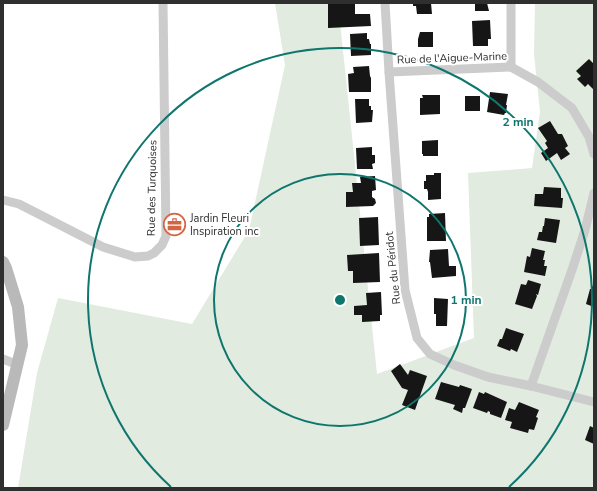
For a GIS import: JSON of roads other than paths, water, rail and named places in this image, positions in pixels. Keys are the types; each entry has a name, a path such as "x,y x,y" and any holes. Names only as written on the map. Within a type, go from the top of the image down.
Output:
{"street":[{"name":"Rue des Turquoises","path":"3,200 19,204 103,247 135,257 148,256 162,246 166,236 163,3"},
{"name":"Rue du Péridot","path":"385,3 405,290 416,338 430,354 454,365 488,377 594,402"},
{"path":"511,3 511,67"},
{"name":"Rue de l'Aigue-Marine","path":"389,72 511,67 538,82 572,108 590,137 594,154"},
{"path":"531,386 573,267 585,230 594,192"},
{"path":"3,262 18,307 22,345 3,425"},
{"path":"3,359 18,365"}],"place":[{"name":"Jardin Fleuri Inspiration inc","path":"174,224"}]}
